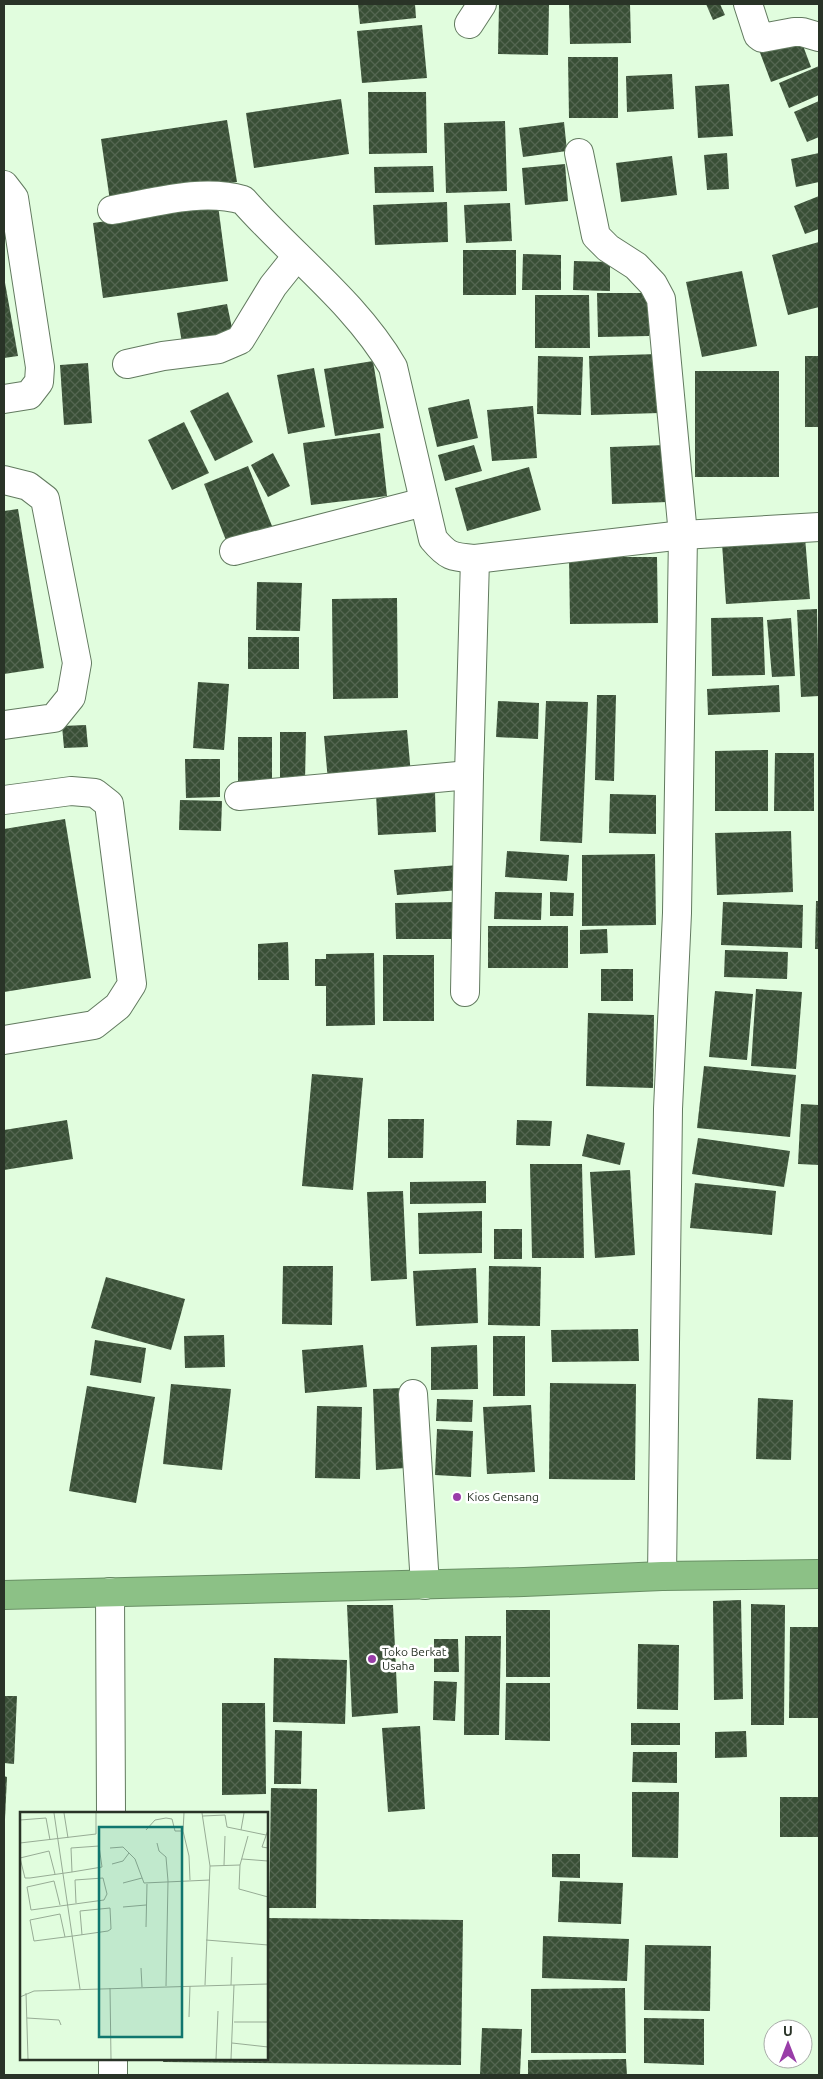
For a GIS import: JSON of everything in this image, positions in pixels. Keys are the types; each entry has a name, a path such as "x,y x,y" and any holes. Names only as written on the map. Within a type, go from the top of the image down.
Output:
{"highway":[{"path":"4,1596 426,1585 662,1576 819,1574"}],"street":[{"path":"748,4 758,35 762,38 802,32 819,38"},
{"path":"579,153 596,236 608,248 636,266 653,284 661,299 682,535 676,913 668,1109 662,1576"},
{"path":"4,185 14,198 40,366 39,382 29,395 4,399"},
{"path":"112,210 196,196 225,195 243,200 359,319 380,344 393,367 433,539 445,553 475,559 682,535 819,527"},
{"path":"128,364 163,356 219,349 240,340 273,286 297,256"},
{"path":"4,480 28,486 45,499 77,663 71,697 54,718 4,725"},
{"path":"234,551 424,502"},
{"path":"465,992 475,559"},
{"path":"239,796 469,775"},
{"path":"4,800 71,791 95,793 110,804 132,984 118,1006 94,1025 4,1040"},
{"path":"413,1394 426,1585"},
{"path":"110,1592 111,1812"},
{"path":"113,2059 113,2075"}],"building":[{"path":"358,4 415,4 416,18 360,24"},
{"path":"499,4 549,4 548,55 498,54"},
{"path":"569,4 630,4 631,43 570,44"},
{"path":"706,4 720,4 725,15 713,20"},
{"path":"422,25 427,78 362,83 357,31"},
{"path":"799,35 811,67 771,82 759,50"},
{"path":"568,57 618,57 618,118 569,118"},
{"path":"819,66 819,95 789,108 779,83"},
{"path":"672,74 674,109 627,112 626,76"},
{"path":"729,84 733,136 698,138 695,86"},
{"path":"368,92 426,92 427,153 369,154"},
{"path":"341,99 349,154 254,168 246,113"},
{"path":"819,101 819,137 807,142 794,112"},
{"path":"227,120 237,182 110,201 101,139"},
{"path":"505,121 507,191 446,193 444,123"},
{"path":"564,122 567,151 523,157 519,128"},
{"path":"727,153 729,189 707,190 704,155"},
{"path":"819,153 819,182 796,187 791,159"},
{"path":"672,156 677,195 621,202 616,163"},
{"path":"565,164 568,201 525,205 522,168"},
{"path":"433,166 434,192 375,193 374,167"},
{"path":"819,196 819,229 805,234 794,206"},
{"path":"447,202 448,242 375,245 373,205"},
{"path":"510,203 512,241 466,243 464,205"},
{"path":"218,205 228,281 103,298 93,223"},
{"path":"819,242 819,307 788,315 772,255"},
{"path":"463,250 516,250 516,295 463,295"},
{"path":"523,254 561,255 561,290 522,290"},
{"path":"574,261 610,262 610,291 573,290"},
{"path":"742,271 757,346 702,357 686,282"},
{"path":"4,277 18,356 4,358"},
{"path":"597,293 649,293 649,336 598,337"},
{"path":"535,295 589,295 590,348 535,348"},
{"path":"227,304 233,333 182,343 177,313"},
{"path":"659,354 660,413 591,415 589,356"},
{"path":"538,356 583,357 581,415 537,414"},
{"path":"805,356 819,356 819,427 805,427"},
{"path":"373,361 384,428 335,436 324,369"},
{"path":"88,363 92,423 64,425 60,365"},
{"path":"314,368 325,427 288,434 277,375"},
{"path":"695,371 779,371 779,477 695,477"},
{"path":"228,392 253,442 215,461 190,411"},
{"path":"469,399 478,438 437,447 428,408"},
{"path":"533,406 537,458 492,461 487,410"},
{"path":"184,422 209,473 172,490 148,440"},
{"path":"380,433 387,496 311,505 303,443"},
{"path":"474,445 482,471 445,481 438,455"},
{"path":"666,445 668,502 612,504 610,447"},
{"path":"273,453 290,486 268,497 251,465"},
{"path":"248,466 272,526 227,543 204,484"},
{"path":"529,467 541,510 467,531 455,488"},
{"path":"18,509 44,668 4,674 4,511"},
{"path":"805,537 810,599 726,604 722,543"},
{"path":"569,557 657,557 658,623 570,624"},
{"path":"257,582 302,583 300,631 256,630"},
{"path":"397,598 398,698 333,699 332,599"},
{"path":"817,609 819,696 801,697 797,610"},
{"path":"763,617 765,675 712,676 711,618"},
{"path":"791,618 795,676 772,677 767,620"},
{"path":"248,637 299,637 299,669 248,669"},
{"path":"198,682 229,684 224,750 193,748"},
{"path":"779,685 780,712 708,715 707,689"},
{"path":"597,695 616,695 614,781 595,780"},
{"path":"498,701 539,703 538,739 496,737"},
{"path":"546,701 588,702 582,843 540,841"},
{"path":"86,725 88,747 64,748 62,726"},
{"path":"407,730 411,775 328,781 324,736"},
{"path":"280,732 306,732 305,781 280,781"},
{"path":"238,737 272,737 272,786 238,786"},
{"path":"768,750 768,811 715,811 715,751"},
{"path":"775,753 814,753 814,811 774,811"},
{"path":"185,759 220,759 220,797 186,798"},
{"path":"435,791 436,832 378,835 376,793"},
{"path":"610,794 656,795 656,834 609,833"},
{"path":"180,800 222,801 221,831 179,830"},
{"path":"65,819 91,978 4,992 4,829"},
{"path":"791,831 793,892 717,895 715,833"},
{"path":"507,851 569,855 567,881 505,877"},
{"path":"655,854 656,925 582,926 582,855"},
{"path":"459,865 460,890 397,895 394,870"},
{"path":"495,892 542,893 541,920 494,919"},
{"path":"550,892 574,893 573,916 550,916"},
{"path":"816,901 819,901 819,949 815,949"},
{"path":"457,902 457,939 396,939 395,903"},
{"path":"723,902 803,905 802,948 721,945"},
{"path":"488,926 568,926 568,968 488,968"},
{"path":"607,929 608,953 580,954 580,930"},
{"path":"288,942 289,980 258,980 258,944"},
{"path":"725,950 788,952 787,979 724,977"},
{"path":"374,953 375,1025 326,1026 326,986 315,986 315,959 326,959 326,954"},
{"path":"383,955 434,955 434,1021 383,1021"},
{"path":"601,969 633,969 633,1001 601,1001"},
{"path":"756,989 802,992 796,1069 751,1066"},
{"path":"715,991 753,994 747,1060 709,1057"},
{"path":"588,1013 654,1015 653,1088 586,1086"},
{"path":"704,1066 796,1075 790,1137 697,1128"},
{"path":"312,1074 363,1078 353,1190 302,1186"},
{"path":"801,1104 819,1105 819,1165 798,1164"},
{"path":"388,1119 424,1119 423,1158 388,1158"},
{"path":"67,1120 73,1159 4,1170 4,1130"},
{"path":"517,1120 552,1121 550,1146 516,1145"},
{"path":"587,1134 625,1143 620,1165 582,1156"},
{"path":"698,1138 790,1151 784,1187 692,1174"},
{"path":"530,1164 582,1164 584,1258 532,1258"},
{"path":"630,1170 635,1255 595,1258 590,1172"},
{"path":"486,1181 486,1203 410,1204 410,1182"},
{"path":"695,1183 776,1191 772,1235 690,1228"},
{"path":"403,1191 407,1279 371,1281 367,1192"},
{"path":"482,1211 482,1253 419,1254 418,1213"},
{"path":"494,1229 522,1229 522,1259 494,1259"},
{"path":"283,1266 333,1266 332,1325 282,1324"},
{"path":"489,1266 541,1267 540,1326 488,1325"},
{"path":"476,1268 478,1323 416,1326 413,1271"},
{"path":"106,1277 185,1299 171,1350 91,1328"},
{"path":"638,1329 639,1361 552,1362 551,1330"},
{"path":"224,1335 225,1367 185,1368 184,1336"},
{"path":"493,1336 525,1336 525,1396 493,1396"},
{"path":"95,1340 146,1348 141,1383 90,1375"},
{"path":"363,1345 367,1387 305,1393 302,1350"},
{"path":"477,1345 478,1389 431,1390 431,1347"},
{"path":"550,1383 636,1384 635,1480 549,1479"},
{"path":"171,1384 231,1389 222,1470 163,1464"},
{"path":"87,1386 155,1397 136,1503 69,1491"},
{"path":"403,1388 406,1468 376,1470 373,1389"},
{"path":"758,1398 793,1400 791,1460 756,1459"},
{"path":"437,1399 473,1400 472,1422 436,1421"},
{"path":"531,1405 535,1472 487,1474 483,1407"},
{"path":"317,1406 362,1407 360,1479 315,1478"},
{"path":"437,1429 473,1431 471,1477 435,1475"},
{"path":"741,1600 743,1699 714,1700 713,1601"},
{"path":"751,1604 785,1605 784,1725 751,1725"},
{"name":"Toko Berkat Usaha","path":"347,1605 393,1605 398,1713 352,1717"},
{"path":"506,1610 550,1610 550,1677 506,1677"},
{"path":"790,1627 819,1627 819,1718 789,1718"},
{"path":"465,1636 501,1636 499,1735 464,1735"},
{"path":"434,1639 458,1639 459,1672 434,1672"},
{"path":"638,1644 679,1645 678,1710 637,1709"},
{"path":"274,1658 347,1660 345,1724 273,1722"},
{"path":"434,1681 457,1682 455,1721 433,1720"},
{"path":"506,1683 550,1683 550,1741 505,1740"},
{"path":"4,1696 17,1696 14,1764 4,1763"},
{"path":"222,1703 265,1703 266,1794 222,1795"},
{"path":"631,1723 680,1723 680,1745 631,1745"},
{"path":"420,1726 425,1809 388,1812 382,1728"},
{"path":"275,1730 302,1731 301,1784 274,1784"},
{"path":"746,1731 747,1757 715,1758 715,1732"},
{"path":"633,1752 677,1752 677,1783 632,1782"},
{"path":"4,1776 7,1777 5,1819 4,1819"},
{"path":"271,1788 317,1789 316,1908 269,1908"},
{"path":"632,1792 679,1792 678,1858 632,1857"},
{"path":"780,1797 819,1797 819,1837 780,1837"},
{"path":"552,1854 580,1854 580,1878 552,1877"},
{"path":"560,1881 623,1883 621,1924 558,1922"},
{"path":"268,1918 463,1920 461,2065 163,2062 164,2059 268,2059"},
{"path":"543,1936 629,1939 627,1981 542,1978"},
{"path":"645,1945 711,1946 710,2011 644,2010"},
{"path":"625,1988 626,2053 531,2053 531,1989"},
{"path":"644,2018 704,2019 704,2065 644,2063"},
{"path":"482,2028 522,2029 520,2075 480,2075"},
{"path":"626,2059 627,2075 528,2075 528,2060"}],"place":[{"name":"Kios Gensang","path":"457,1497"},
{"name":"Toko Berkat Usaha","path":"372,1659"}]}
